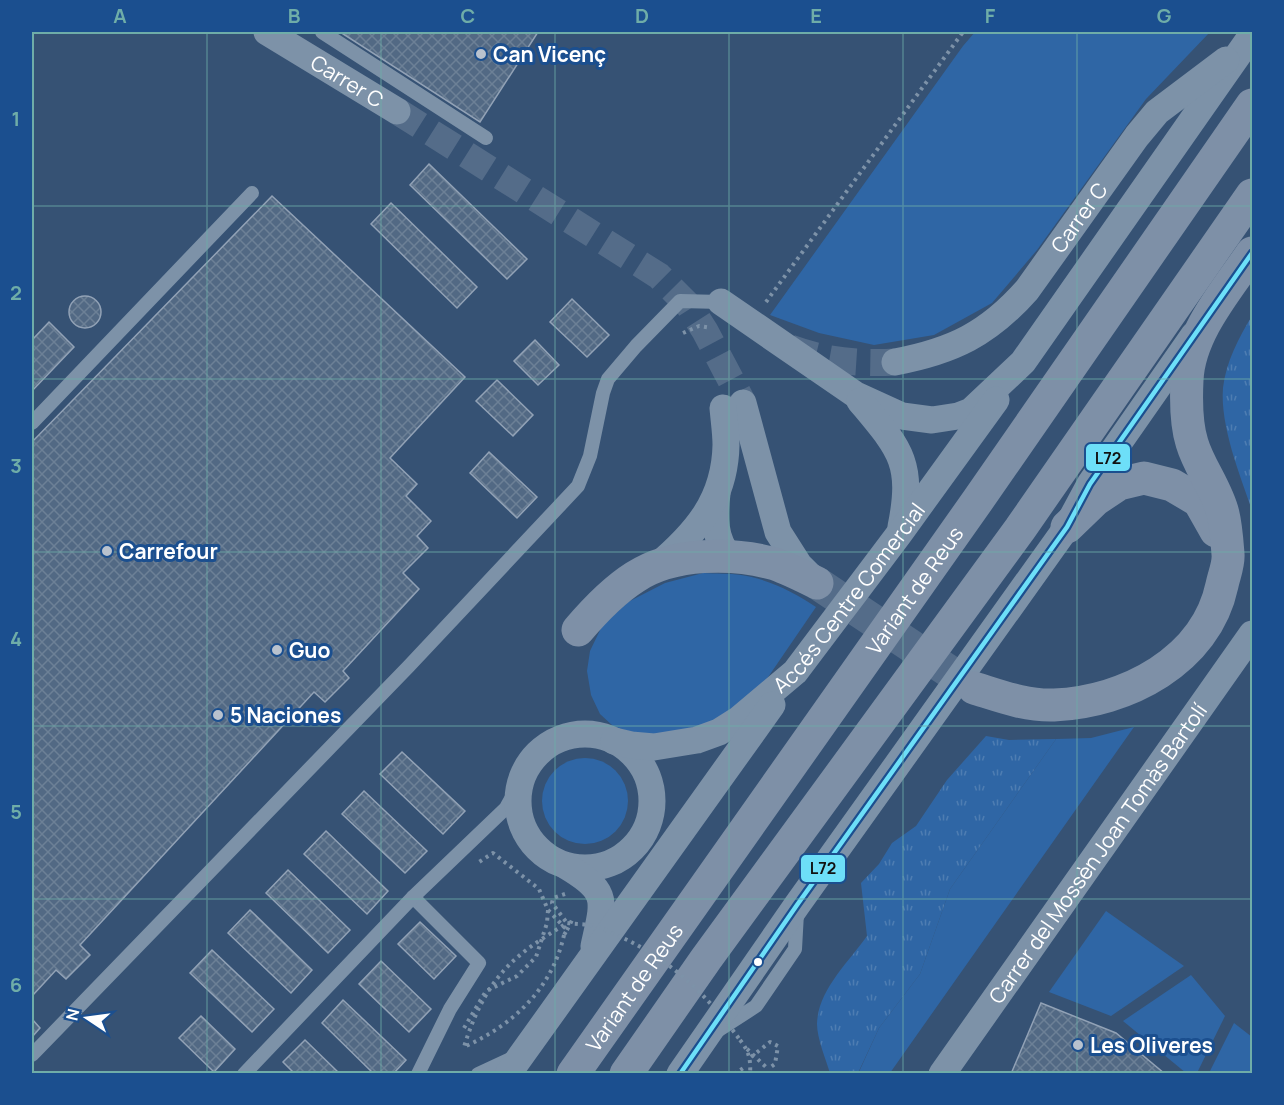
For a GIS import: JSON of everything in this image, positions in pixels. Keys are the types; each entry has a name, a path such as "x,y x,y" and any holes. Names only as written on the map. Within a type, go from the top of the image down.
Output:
{"highway":[{"name":"Variant de Reus","path":"573,1074 978,500 1252,105"},
{"name":"Variant de Reus","path":"626,1074 713,950 1020,529 1252,195"},
{"path":"974,688 1021,702 1053,705 1098,699 1140,684 1173,664 1203,632 1219,600 1228,557 1223,513 1192,442 1186,378 1202,324 1252,253"},
{"path":"1067,527 1095,500 1119,484 1144,478 1172,484 1199,501 1213,524 1228,557"},
{"path":"578,630 604,601 637,576 657,566 708,556 730,558 773,564 817,583"}],"street":[{"name":"Carrer C","path":"267,32 397,111"},
{"name":"Carrer C","path":"895,362 920,357 966,341 1008,312 1027,290 1143,128 1157,112 1249,40"},
{"path":"721,302 856,395 902,416 932,420 958,416 971,411 1023,362 1249,40"},
{"path":"680,1074 797,905 1067,527 1090,484 1202,324"},
{"name":"Accés Centre Comercial","path":"614,741 654,747 697,740 719,732 738,720 795,672 899,534 1023,362"},
{"path":"856,395 892,438 904,464 907,482 906,501 899,534"},
{"path":"657,566 684,543 707,513 717,490 723,467 733,405 778,532 799,565 817,583"},
{"path":"717,490 715,512 718,541 730,558"},
{"name":"Carrer del Mossèn Joan Tomàs Bartolí","path":"942,1074 1252,634"},
{"path":"515,1063 795,672"},
{"path":"566,866 588,868 610,863 629,852 643,835 651,814 651,792 645,771 632,753 614,741 597,735 578,734 560,739 544,748 531,762 522,779 518,800 522,822 531,841 547,856 587,878 600,897 602,908 591,959"}],"lane":[{"path":"322,32 486,138"},
{"path":"32,423 252,193"},
{"path":"32,1055 447,626 579,486 590,456 608,379 629,353 680,301 721,302"},
{"path":"244,1074 413,897 506,808 522,779"},
{"path":"413,897 479,963 450,1009 418,1074"},
{"path":"478,1074 515,1063"}],"path":[{"path":"764,305 963,32"},
{"path":"684,333 699,326 721,330"},
{"path":"475,865 494,853 539,889 548,910 567,930"},
{"path":"553,898 552,903 555,908 569,923 597,927 639,946 670,965 698,988 724,1017 747,1049 768,1069 775,1064 778,1046 770,1042 756,1054 751,1057"},
{"path":"462,1032 486,991 517,976 536,957 547,923 548,910"},
{"path":"569,923 560,956 541,989 516,1016 485,1038 464,1047 483,999 510,964 569,923"},
{"path":"747,1049 751,1062 750,1074"},
{"path":"734,1074 745,1067"}],"green space":[{"path":"975,32 1210,32 1146,99 1037,250 992,303 934,335 874,345 819,333 770,315 963,46"},
{"path":"1252,316 1252,510 1228,434 1223,388 1230,359"},
{"path":"703,573 736,574 771,583 790,591 816,607 762,686 713,724 656,735 633,733 613,726 600,714 591,695 587,671 590,651 602,626 628,602 665,583"},
{"path":"1134,727 890,1073 858,1074 879,1028 920,974 950,889 1056,739 1091,738"},
{"path":"986,736 1009,740 1056,739 950,889 920,974 879,1028 858,1073 830,1073 818,1036 817,1024 828,988 867,936 861,883 879,864 892,843 916,826 947,780"},
{"path":"585,758 609,765 621,777 628,801 621,825 609,837 585,844 561,837 549,825 542,801 549,777 561,765"},
{"path":"1106,911 1184,966 1111,1016 1049,992"},
{"path":"1191,975 1225,1016 1197,1073 1186,1073 1123,1021"},
{"path":"1234,1023 1252,1037 1252,1073 1209,1073"}],"building":[{"path":"340,32 538,32 480,122"},
{"path":"429,164 527,259 507,279 410,185"},
{"name":"Carrefour","path":"272,196 465,377 390,458 417,484 406,496 431,521 417,536 428,548 403,573 419,589 343,671 349,678 325,702 314,692 80,945 90,955 66,979 56,970 32,996 32,442"},
{"path":"391,203 477,287 457,308 371,224"},
{"path":"85,296 96,301 101,312 96,323 85,328 74,323 69,312 74,301"},
{"path":"572,299 609,335 587,357 550,322"},
{"path":"49,322 74,347 32,391 32,340"},
{"path":"535,340 559,365 538,385 514,361"},
{"path":"497,380 533,415 513,436 476,401"},
{"path":"489,452 537,497 517,518 470,473"},
{"path":"402,752 465,811 443,834 380,774"},
{"path":"364,791 427,851 405,873 342,814"},
{"path":"326,831 388,891 367,914 304,854"},
{"path":"288,870 350,930 328,953 266,893"},
{"path":"250,910 312,970 291,993 228,933"},
{"path":"420,922 456,956 434,979 398,944"},
{"path":"212,950 274,1009 252,1032 190,973"},
{"path":"381,961 431,1009 409,1032 359,984"},
{"path":"343,1000 406,1060 393,1074 374,1074 322,1023"},
{"name":"Les Oliveres","path":"1041,1003 1116,1033 1165,1074 1011,1074"},
{"path":"201,1016 235,1049 214,1072 179,1038"},
{"path":"32,1019 40,1028 32,1037"},
{"path":"305,1040 340,1074 295,1074 283,1062"}],"tunnel":[{"path":"397,111 659,276 689,306 705,331 743,403"},
{"path":"790,348 842,361 895,362"},
{"path":"817,583 974,688"}],"transit line":[{"name":"L72","path":"680,1074 797,905 1067,527 1090,484 1252,253"}],"place":[{"name":"Can Vicenç","path":"481,54"},
{"name":"Carrefour","path":"107,551"},
{"name":"Guo","path":"277,650"},
{"name":"5 Naciones","path":"218,715"},
{"name":"Les Oliveres","path":"1078,1045"}]}
